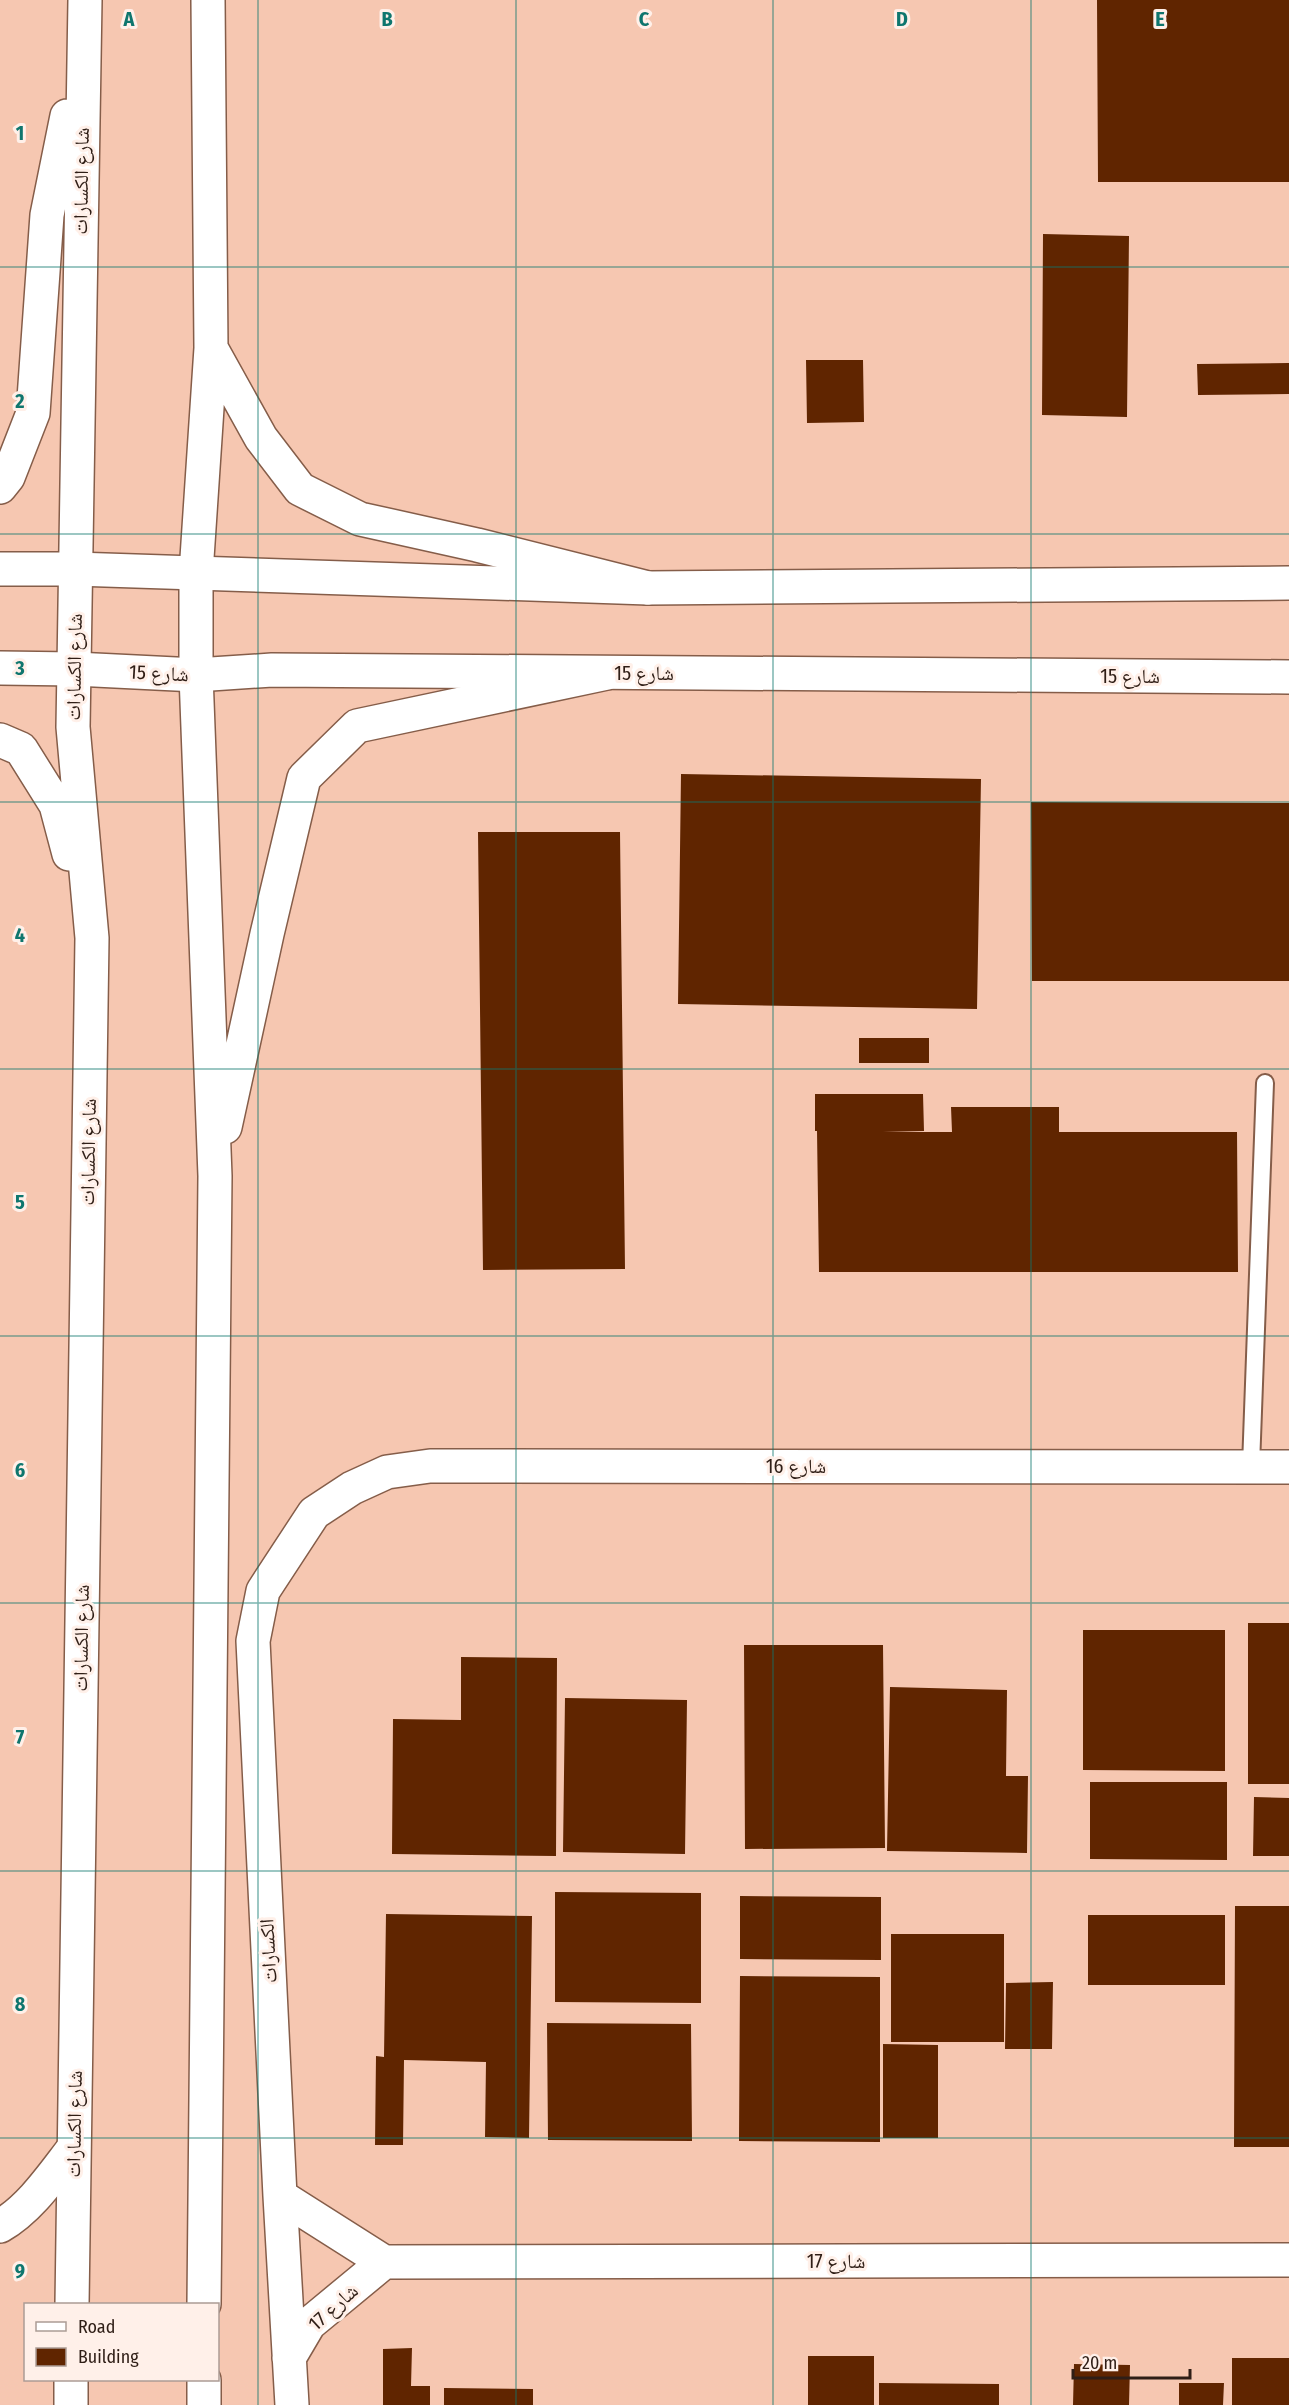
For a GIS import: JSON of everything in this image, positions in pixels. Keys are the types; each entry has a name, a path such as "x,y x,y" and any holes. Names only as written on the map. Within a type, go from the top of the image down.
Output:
{"street":[{"path":"204,2303 214,1176 196,675 196,573 211,348 208,0"},
{"path":"0,487 8,477 33,413 47,215 84,16"},
{"name":"شارع الكسارات","path":"72,2303 92,938 73,727 84,16"},
{"path":"211,348 261,438 300,489 360,519 477,545 648,588"},
{"path":"0,569 75,569 648,588 1289,583"},
{"name":"شارع 15","path":"0,668 196,675 272,670 1289,677"},
{"path":"214,1176 304,778 357,726 607,673"},
{"path":"0,740 21,749 56,805 92,938"},
{"name":"شارع 16","path":"314,1514 352,1488 387,1472 430,1466 1289,1467"},
{"name":"الكسارات","path":"292,2405 253,1641 263,1591 314,1514"},
{"path":"0,2226 11,2219 40,2190 73,2149"},
{"path":"280,2196 384,2262"},
{"name":"شارع 17","path":"289,2358 309,2324 384,2262 1289,2260"},
{"path":"71,2381 71,2405"},
{"path":"204,2381 204,2405"}],"lane":[{"path":"1251,1466 1265,1083"}],"building":[{"path":"1097,0 1289,0 1289,182 1098,182"},
{"path":"1043,234 1129,236 1127,417 1042,415"},
{"path":"806,360 863,360 864,422 807,423"},
{"path":"1289,363 1289,394 1198,395 1197,364"},
{"path":"681,774 981,779 977,1009 678,1004"},
{"path":"1031,802 1289,803 1289,981 1032,981"},
{"path":"478,832 620,832 625,1269 483,1270"},
{"path":"859,1038 929,1038 929,1063 859,1063"},
{"path":"815,1094 923,1094 924,1131 883,1132 952,1132 951,1107 1059,1107 1059,1132 1237,1132 1238,1272 819,1272"},
{"path":"1248,1623 1289,1623 1289,1784 1248,1784"},
{"path":"1083,1630 1225,1630 1225,1771 1083,1770"},
{"path":"744,1645 883,1645 885,1848 745,1849"},
{"path":"461,1657 557,1658 556,1856 392,1854 393,1719 461,1720"},
{"path":"890,1687 1007,1690 1006,1776 1028,1776 1027,1853 887,1851"},
{"path":"565,1698 687,1700 685,1854 563,1852"},
{"path":"1090,1782 1227,1782 1227,1860 1090,1859"},
{"path":"1254,1797 1289,1798 1289,1856 1253,1856"},
{"path":"555,1892 701,1893 701,2003 555,2002"},
{"path":"740,1896 881,1897 881,1960 740,1959"},
{"path":"1235,1906 1289,1906 1289,2147 1234,2147"},
{"path":"386,1914 532,1916 529,2138 485,2137 486,2062 404,2060 403,2145 375,2145 376,2056 384,2057"},
{"path":"1088,1915 1225,1915 1225,1985 1088,1985"},
{"path":"891,1934 1004,1934 1004,2042 891,2042"},
{"path":"740,1976 880,1977 880,2142 739,2141"},
{"path":"1053,1982 1052,2049 1005,2049 1006,1983"},
{"path":"547,2023 691,2024 692,2141 548,2140"},
{"path":"883,2044 938,2045 938,2138 883,2138"},
{"path":"412,2348 411,2386 430,2386 430,2405 383,2405 383,2349"},
{"path":"808,2356 874,2356 874,2405 808,2405"},
{"path":"1232,2358 1289,2358 1289,2405 1232,2405"},
{"path":"1074,2364 1130,2365 1129,2405 1073,2405"},
{"path":"879,2383 999,2384 999,2405 879,2405"},
{"path":"1179,2383 1224,2383 1223,2405 1179,2405"},
{"path":"444,2388 533,2389 533,2405 444,2405"}]}
